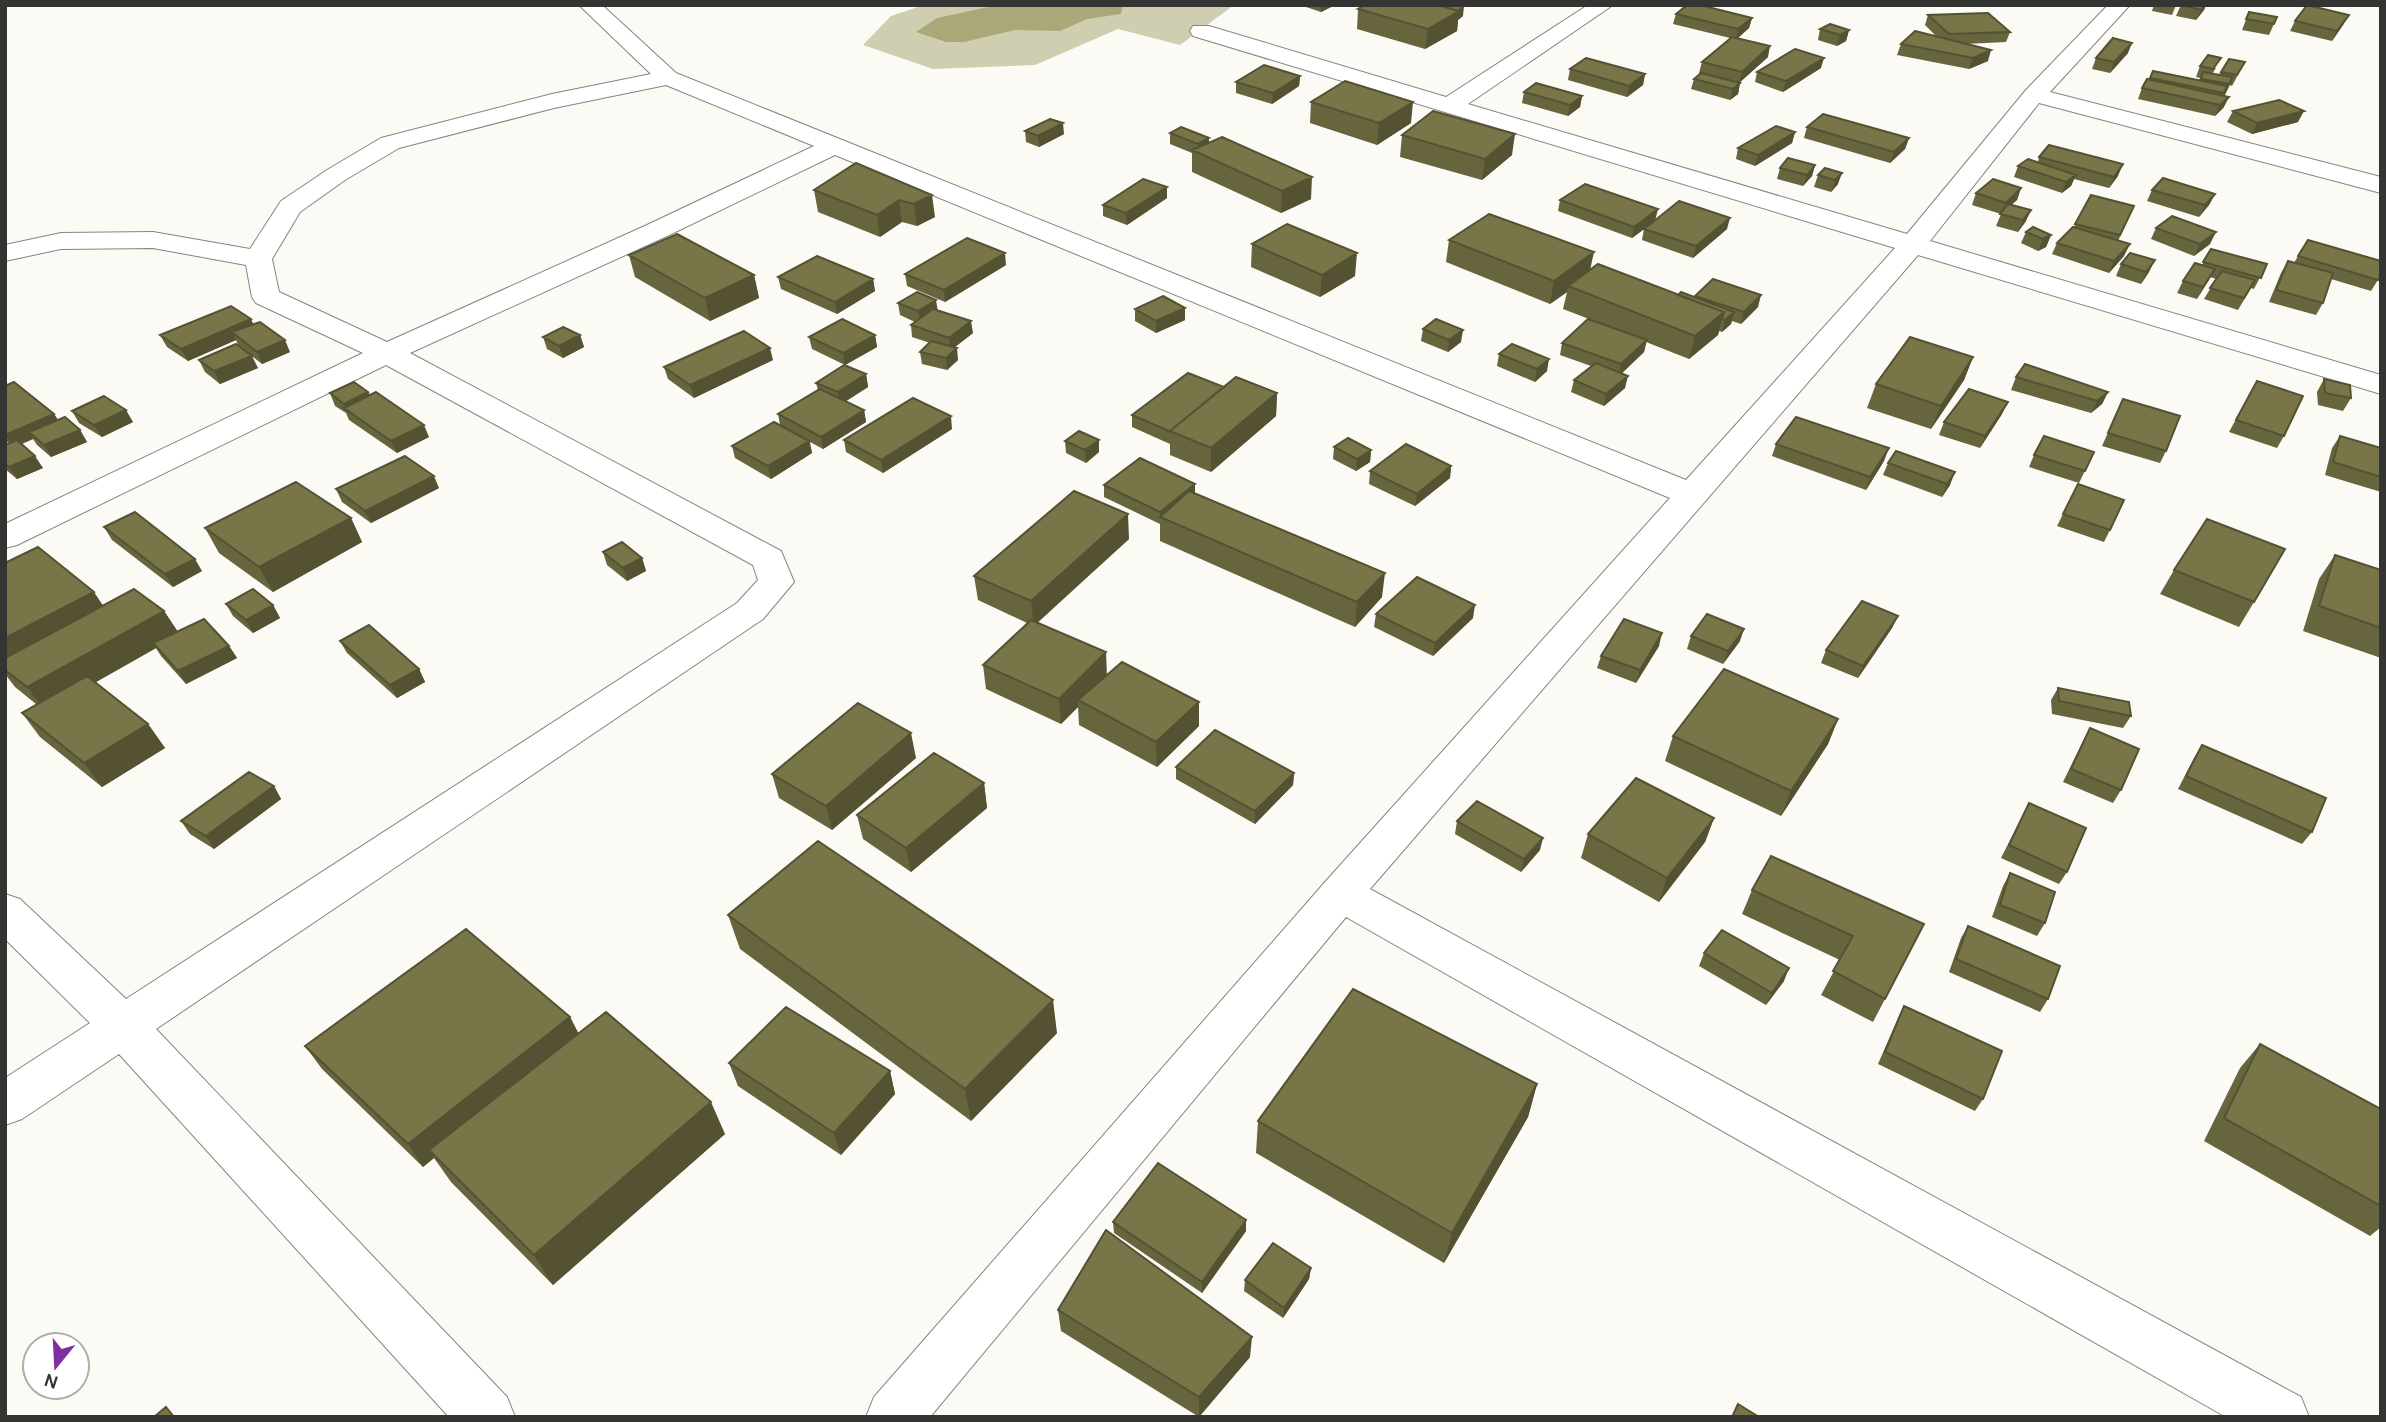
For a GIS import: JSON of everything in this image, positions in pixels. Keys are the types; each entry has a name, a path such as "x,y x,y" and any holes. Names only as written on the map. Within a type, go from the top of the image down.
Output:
{"street":[{"path":"589,5 668,78 1693,495"},
{"path":"1448,106 1603,5"},
{"path":"894,1417 1341,893 1913,244 2034,95 2120,5"},
{"path":"1201,32 2381,385"},
{"path":"5,1104 750,611 776,582 769,559 387,353 266,297 258,259 290,207 336,175 390,143 552,101 668,78"},
{"path":"2034,95 2381,184"},
{"path":"5,537 387,353 656,231 833,146"},
{"path":"5,253 61,241 153,240 258,259"},
{"path":"1341,893 2281,1417"},
{"path":"5,911 122,1026 487,1417"}],"shaded area":[{"path":"924,5 1234,5 1180,45 1118,29 1035,65 933,69 863,45 891,16"},
{"path":"998,5 1123,5 1121,14 1087,19 1060,31 1015,30 964,42 946,42 916,32 937,18"}],"building":[{"path":"1365,5 1438,5 1459,11 1428,29 1358,9"},
{"path":"1438,5 1460,5 1464,6 1458,11"},
{"path":"1687,5 1700,5 1752,18 1738,29 1676,14"},
{"path":"2181,5 2204,5 2201,10"},
{"path":"2307,5 2349,15 2337,31 2295,21"},
{"path":"2249,12 2277,17 2274,24 2246,19"},
{"path":"1988,13 2010,32 1949,34 1928,15"},
{"path":"1830,24 1849,30 1840,35 1820,29"},
{"path":"1915,31 1991,50 1973,58 1901,44"},
{"path":"1732,37 1770,46 1742,72 1702,62"},
{"path":"2113,38 2132,43 2114,62 2096,58"},
{"path":"1795,49 1824,58 1786,81 1757,72"},
{"path":"2208,55 2221,58 2213,69 2200,66"},
{"path":"1586,58 1645,74 1629,86 1570,69"},
{"path":"2229,59 2245,62 2237,75 2221,72"},
{"path":"1264,65 1300,76 1273,93 1236,82"},
{"path":"2153,71 2227,86 2224,93 2150,78"},
{"path":"2203,72 2232,77 2230,84 2201,79"},
{"path":"1701,73 1740,83 1733,89 1694,79"},
{"path":"2147,79 2229,97 2220,105 2142,88"},
{"path":"1345,81 1413,102 1379,123 1311,102"},
{"path":"1536,83 1582,96 1570,105 1524,92"},
{"path":"2279,100 2304,111 2257,123 2233,111"},
{"path":"1433,111 1515,134 1485,159 1402,135"},
{"path":"1823,114 1909,138 1894,152 1807,127"},
{"path":"1050,119 1063,123 1038,136 1025,131"},
{"path":"1776,126 1795,132 1758,155 1738,148"},
{"path":"1181,127 1209,138 1198,144 1170,133"},
{"path":"1222,137 1312,177 1282,191 1192,150"},
{"path":"2049,145 2123,164 2114,177 2039,157"},
{"path":"1788,158 1815,165 1807,175 1780,168"},
{"path":"2028,159 2076,175 2066,182 2018,166"},
{"path":"856,163 932,195 914,204 899,200 877,215 814,190"},
{"path":"1825,168 1842,173 1835,180 1818,175"},
{"path":"2163,178 2215,194 2205,205 2152,190"},
{"path":"1143,179 1167,187 1126,213 1103,205"},
{"path":"1993,179 2021,188 2006,203 1976,193"},
{"path":"1585,184 1658,209 1634,227 1560,200"},
{"path":"2091,195 2134,206 2120,235 2075,224"},
{"path":"1679,201 1730,218 1696,246 1644,229"},
{"path":"2008,204 2031,210 2023,220 2000,214"},
{"path":"1489,214 1594,252 1554,281 1449,240"},
{"path":"2172,216 2216,232 2200,244 2156,228"},
{"path":"1287,224 1357,253 1322,275 1252,244"},
{"path":"2033,227 2051,235 2043,239 2026,232"},
{"path":"2073,227 2130,244 2114,261 2057,243"},
{"path":"677,234 754,275 705,298 629,255"},
{"path":"967,238 1005,253 944,290 905,274"},
{"path":"2308,240 2381,261 2381,275 2378,280 2298,256"},
{"path":"2211,249 2267,264 2261,278 2203,262"},
{"path":"2130,253 2155,260 2146,272 2121,264"},
{"path":"817,256 873,279 835,302 778,277"},
{"path":"2288,261 2333,273 2323,303 2276,290"},
{"path":"2195,263 2215,269 2203,287 2183,281"},
{"path":"1598,264 1724,312 1695,336 1568,286"},
{"path":"2222,271 2255,280 2244,298 2210,288"},
{"path":"1713,279 1761,295 1744,312 1695,296"},
{"path":"917,292 936,300 918,311 898,303"},
{"path":"1681,292 1734,312 1725,320 1722,319 1724,312 1678,295"},
{"path":"1163,296 1185,308 1156,321 1135,309"},
{"path":"231,306 251,319 181,349 160,335"},
{"path":"933,309 971,321 949,338 911,325"},
{"path":"842,319 875,335 843,353 809,337"},
{"path":"1436,319 1463,330 1449,340 1423,329"},
{"path":"1588,319 1647,340 1621,364 1562,343"},
{"path":"260,322 285,340 257,352 232,332"},
{"path":"563,327 580,335 559,346 543,337"},
{"path":"744,331 770,348 690,385 664,367"},
{"path":"1910,337 1973,357 1941,406 1876,384"},
{"path":"931,341 957,348 946,358 920,352"},
{"path":"236,344 252,356 214,371 199,360"},
{"path":"1512,344 1549,359 1537,369 1499,354"},
{"path":"1596,363 1628,376 1606,394 1574,380"},
{"path":"2025,364 2108,392 2097,401 2016,377"},
{"path":"844,365 866,374 838,392 816,383"},
{"path":"1188,373 1224,387 1171,432 1132,415"},
{"path":"1236,377 1277,393 1211,448 1170,431"},
{"path":"2324,379 2350,385 2351,398 2325,393"},
{"path":"2257,381 2303,396 2284,436 2236,420"},
{"path":"14,382 54,414 5,435 5,386"},
{"path":"354,382 368,392 344,404 330,393"},
{"path":"820,389 864,410 821,437 778,414"},
{"path":"1969,389 2008,402 1985,436 1944,422"},
{"path":"376,392 424,425 391,441 344,408"},
{"path":"104,396 126,410 94,425 72,411"},
{"path":"913,398 951,416 881,460 844,440"},
{"path":"2123,399 2180,416 2166,451 2108,433"},
{"path":"65,417 80,430 44,445 29,432"},
{"path":"1796,417 1889,448 1870,477 1776,444"},
{"path":"774,422 809,441 768,466 732,446"},
{"path":"1079,431 1099,440 1085,450 1065,441"},
{"path":"2044,436 2094,452 2085,471 2034,455"},
{"path":"2340,436 2381,448 2381,477 2333,462"},
{"path":"1348,438 1371,450 1357,459 1334,447"},
{"path":"17,440 35,456 9,467 5,464 5,445"},
{"path":"1406,444 1451,466 1417,494 1370,471"},
{"path":"1896,451 1955,472 1947,484 1888,463"},
{"path":"405,456 434,476 365,511 336,489"},
{"path":"1140,458 1195,484 1160,512 1104,485"},
{"path":"296,482 351,518 259,567 205,528"},
{"path":"2078,484 2124,500 2110,530 2063,514"},
{"path":"1074,491 1128,514 1031,601 974,576"},
{"path":"1189,491 1385,573 1357,602 1160,517"},
{"path":"135,512 195,559 165,574 104,527"},
{"path":"2207,519 2285,549 2254,602 2174,570"},
{"path":"622,542 642,558 623,568 603,552"},
{"path":"38,547 94,592 5,638 5,563"},
{"path":"2335,555 2381,570 2381,628 2319,606"},
{"path":"1417,577 1475,605 1435,643 1376,614"},
{"path":"134,589 164,611 27,687 5,670 5,658"},
{"path":"253,589 273,605 246,620 226,604"},
{"path":"1862,601 1898,616 1863,666 1826,650"},
{"path":"1707,614 1744,629 1728,651 1691,636"},
{"path":"204,619 229,646 178,671 153,643"},
{"path":"1624,619 1662,633 1640,670 1601,656"},
{"path":"1031,620 1106,652 1059,699 983,665"},
{"path":"369,625 419,669 390,685 340,641"},
{"path":"1122,662 1199,702 1156,742 1078,700"},
{"path":"1724,669 1838,719 1791,791 1673,736"},
{"path":"87,676 148,724 84,763 22,713"},
{"path":"2058,688 2129,702 2131,716 2059,701"},
{"path":"858,703 911,733 826,806 772,774"},
{"path":"2090,728 2139,749 2121,790 2071,769"},
{"path":"1215,730 1294,773 1255,811 1176,767"},
{"path":"2202,745 2326,798 2312,832 2186,776"},
{"path":"934,753 984,783 906,848 857,815"},
{"path":"249,772 274,786 206,836 181,821"},
{"path":"1636,778 1714,818 1667,878 1588,834"},
{"path":"1477,801 1543,838 1524,859 1457,821"},
{"path":"2029,803 2086,828 2067,872 2009,845"},
{"path":"818,841 1053,1000 965,1089 728,915"},
{"path":"1771,856 1924,924 1885,999 1833,971 1853,936 1752,890"},
{"path":"2010,873 2055,892 2045,923 2000,905"},
{"path":"1968,926 2060,966 2048,999 1956,959"},
{"path":"466,929 570,1017 408,1144 305,1046"},
{"path":"1722,930 1789,968 1772,993 1704,953"},
{"path":"1353,989 1537,1084 1452,1233 1258,1121"},
{"path":"1904,1006 2002,1051 1983,1099 1885,1052"},
{"path":"786,1007 890,1071 834,1133 729,1063"},
{"path":"606,1012 711,1102 534,1255 429,1150"},
{"path":"2260,1044 2381,1109 2381,1206 2224,1118"},
{"path":"1158,1163 1246,1220 1202,1282 1113,1222"},
{"path":"1106,1230 1252,1337 1199,1397 1058,1310"},
{"path":"1273,1243 1311,1268 1284,1308 1245,1280"},
{"path":"1738,1404 1759,1417 1732,1417"},
{"path":"166,1407 174,1417 154,1417"}]}
